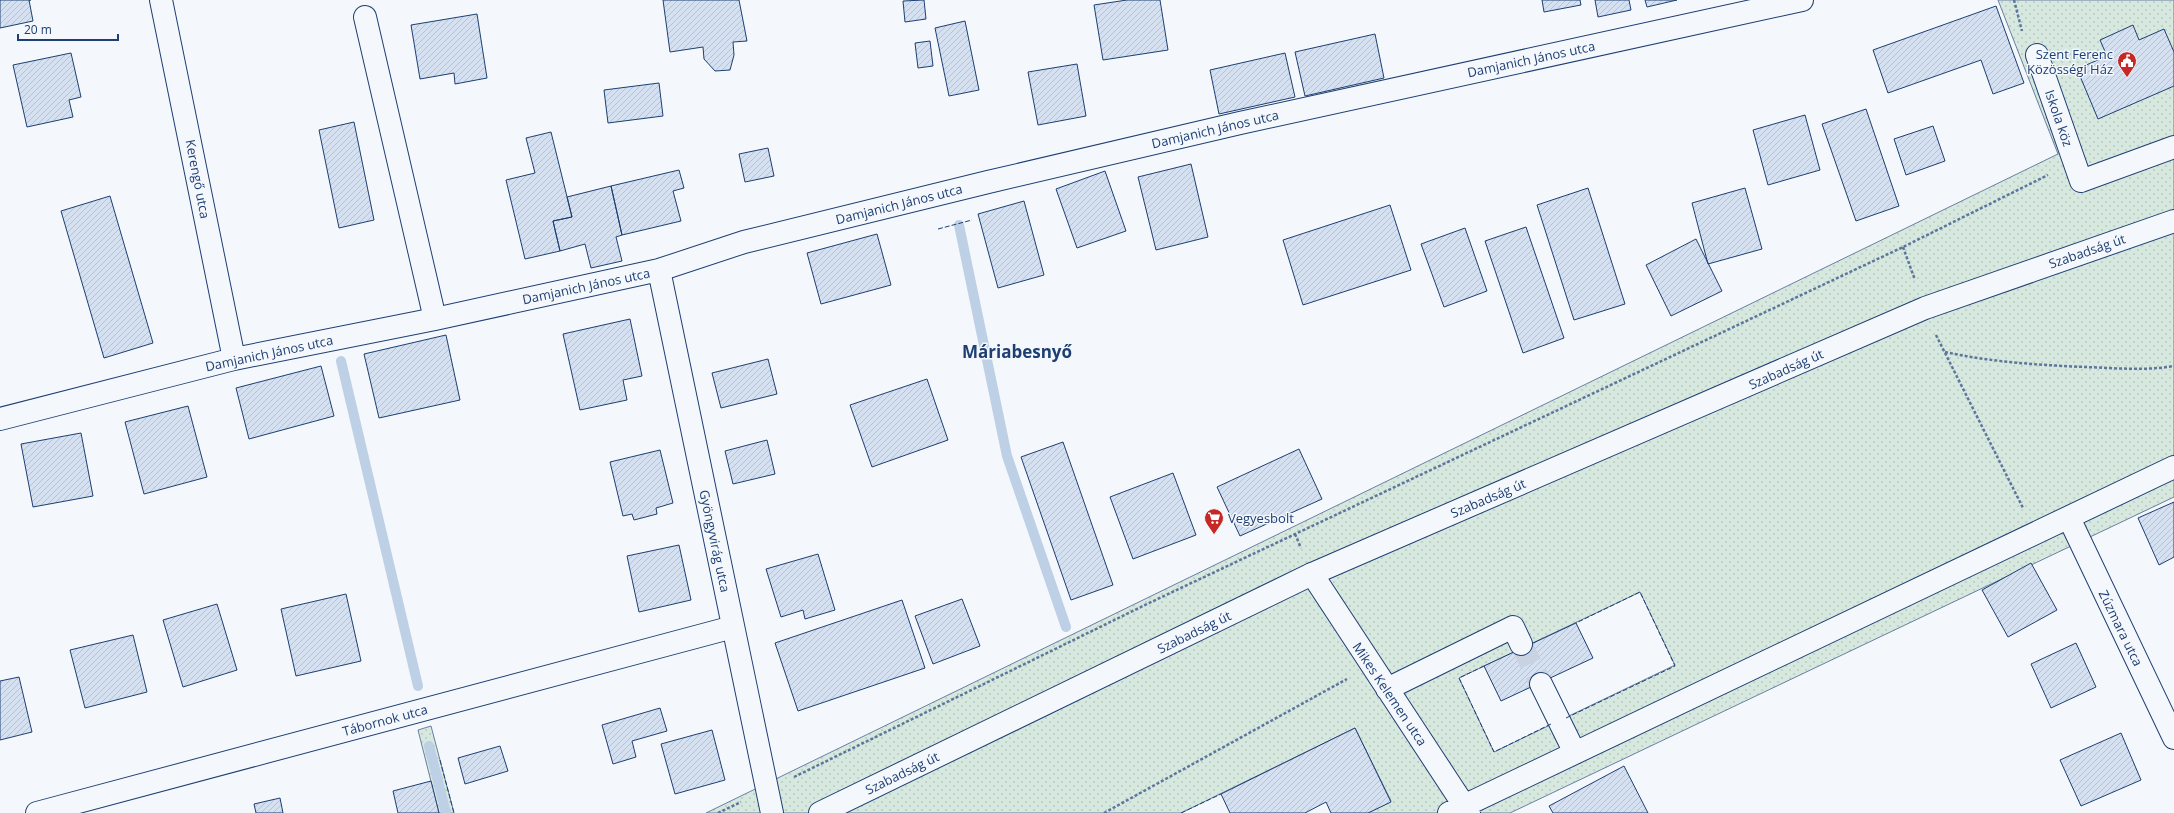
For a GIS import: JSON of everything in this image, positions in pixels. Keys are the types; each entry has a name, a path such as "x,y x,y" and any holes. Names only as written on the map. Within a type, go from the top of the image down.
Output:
{"street":[{"name":"Kerengő utca","path":"162,0 234,359"},
{"name":"Damjanich János utca","path":"0,419 234,359 434,319 659,270 744,242 988,182 1240,123 1802,0"},
{"path":"366,17 434,319"},
{"name":"Iskola köz","path":"2037,55 2078,173"},
{"path":"2078,173 2174,147"},
{"name":"Szabadság út","path":"820,813 1312,574 1926,308 2174,221"},
{"name":"Gyöngyvirág utca","path":"659,270 772,813"},
{"path":"1461,811 1575,753 2174,467"},
{"name":"Zúzmara utca","path":"2068,518 2174,738"},
{"name":"Mikes Kelemen utca","path":"1312,574 1387,689 1461,811"},
{"name":"Tábornok utca","path":"37,813 733,627"},
{"path":"1387,689 1513,627 1521,644"},
{"path":"1541,684 1575,753"}],"path":[{"path":"2014,0 2023,33"},
{"path":"718,813 1147,604 1903,247 2055,172 2078,173"},
{"path":"1903,247 1944,352 2036,533"},
{"path":"1944,352 1979,360 2070,366 2156,369 2174,366"},
{"path":"1104,813 1371,666"}],"shaded area":[{"path":"1998,0 2174,0 2174,497 1510,813 1368,813 1391,801 1355,728 1181,813 706,813 2058,154","holes":["1640,592 1675,665 1494,752 1459,678"]},
{"path":"431,726 454,813 439,813 418,730"}],"building":[{"path":"0,0 29,0 33,21 0,28"},
{"path":"663,0 739,0 747,41 733,42 734,55 730,70 715,71 704,59 703,47 670,52"},
{"path":"924,0 926,19 905,22 903,1"},
{"path":"1127,0 1160,0 1168,50 1103,60 1094,5"},
{"path":"1542,0 1580,0 1581,5 1544,12"},
{"path":"1595,0 1629,0 1631,10 1598,17"},
{"path":"1645,0 1677,0 1647,7"},
{"path":"1996,6 2024,83 1993,94 1981,60 1888,93 1873,50"},
{"path":"477,14 487,78 455,84 454,73 420,79 411,25"},
{"path":"965,21 979,90 949,96 935,28"},
{"name":"Szent Ferenc Közösségi Ház","path":"2133,25 2139,40 2164,29 2174,52 2174,86 2098,119 2077,69 2107,56 2100,40"},
{"path":"1375,34 1384,78 1305,96 1295,52"},
{"path":"930,41 933,66 918,68 915,43"},
{"path":"71,53 81,97 69,100 73,117 27,127 13,65"},
{"path":"1285,53 1295,97 1219,114 1210,70"},
{"path":"1077,64 1086,116 1038,125 1028,72"},
{"path":"659,83 663,116 608,123 604,90"},
{"path":"1866,109 1899,206 1856,221 1822,124"},
{"path":"1805,115 1820,170 1768,185 1753,130"},
{"path":"354,122 374,220 339,228 319,130"},
{"path":"1933,126 1945,161 1906,175 1894,139"},
{"path":"551,132 572,217 553,221 560,251 525,259 506,180 535,173 526,138"},
{"path":"768,148 774,176 745,182 739,154"},
{"path":"1191,164 1208,237 1156,250 1138,177"},
{"path":"679,170 684,188 673,191 681,221 622,235 611,186"},
{"path":"1105,171 1126,231 1077,248 1056,189"},
{"path":"611,186 622,235 616,237 622,261 591,268 585,244 560,251 553,221 572,217 567,197"},
{"path":"1588,188 1625,304 1574,320 1537,205"},
{"path":"1745,188 1762,249 1708,264 1692,203"},
{"path":"110,196 153,343 104,358 61,211"},
{"path":"1024,201 1044,275 998,288 978,214"},
{"path":"1390,205 1411,270 1303,305 1283,240"},
{"path":"1526,227 1564,338 1523,353 1485,241"},
{"path":"1465,228 1487,291 1444,307 1421,244"},
{"path":"877,234 891,285 821,304 807,253"},
{"path":"1696,239 1722,291 1671,316 1646,265"},
{"path":"630,319 642,376 623,380 627,400 580,410 563,334"},
{"path":"446,335 460,400 379,418 364,354"},
{"path":"768,359 777,394 721,408 712,373"},
{"path":"321,366 334,416 249,439 236,388"},
{"path":"927,379 948,440 872,467 850,405"},
{"path":"188,406 207,477 144,494 125,422"},
{"path":"81,433 93,496 33,507 21,444"},
{"path":"767,440 775,474 733,484 725,451"},
{"path":"1063,442 1113,585 1071,600 1021,457"},
{"path":"1299,449 1322,499 1240,536 1217,487"},
{"path":"660,450 673,503 656,508 657,514 634,520 632,514 623,516 610,462"},
{"path":"1173,473 1196,535 1133,559 1110,497"},
{"path":"2174,502 2174,557 2159,565 2138,518"},
{"path":"679,545 691,600 639,612 627,556"},
{"path":"818,554 835,610 805,619 803,610 781,617 766,569"},
{"path":"2031,563 2057,610 2008,637 1982,590"},
{"path":"346,594 361,661 296,676 281,609"},
{"path":"962,599 980,646 933,664 915,616"},
{"path":"902,600 925,668 798,711 775,643"},
{"path":"217,604 237,670 183,687 163,620"},
{"path":"1576,623 1593,658 1501,701 1484,666"},
{"path":"133,635 147,692 85,708 70,650"},
{"path":"2076,643 2096,687 2051,708 2031,664"},
{"path":"19,677 32,732 0,740 0,681"},
{"path":"660,708 667,731 632,741 636,757 613,764 602,725"},
{"path":"1355,728 1391,802 1368,813 1331,813 1326,802 1305,813 1230,813 1221,794"},
{"path":"712,730 725,780 675,794 661,744"},
{"path":"2121,733 2141,780 2081,806 2060,760"},
{"path":"500,746 508,771 465,784 458,758"},
{"path":"1624,766 1648,813 1553,813 1549,806"},
{"path":"431,781 439,813 398,813 393,791"},
{"path":"280,798 283,813 256,813 254,804"}],"waterway":[{"path":"959,225 1007,456 1066,627"},
{"path":"341,361 418,686"},
{"path":"429,746 446,813"}],"tunnel":[{"path":"1521,644 1541,684"}],"fence":[{"path":"938,229 972,220"},
{"path":"1566,718 1675,666 1640,592 1576,623"},
{"path":"1484,666 1459,678 1494,752 1551,724"},
{"path":"440,760 454,813"},
{"path":"1181,813 1221,794"}],"place":[{"name":"Szent Ferenc Közösségi Ház","path":"2127,78"},
{"name":"Vegyesbolt","path":"1214,535"}],"district":[{"name":"Máriabesnyő","path":"1017,352"}]}
